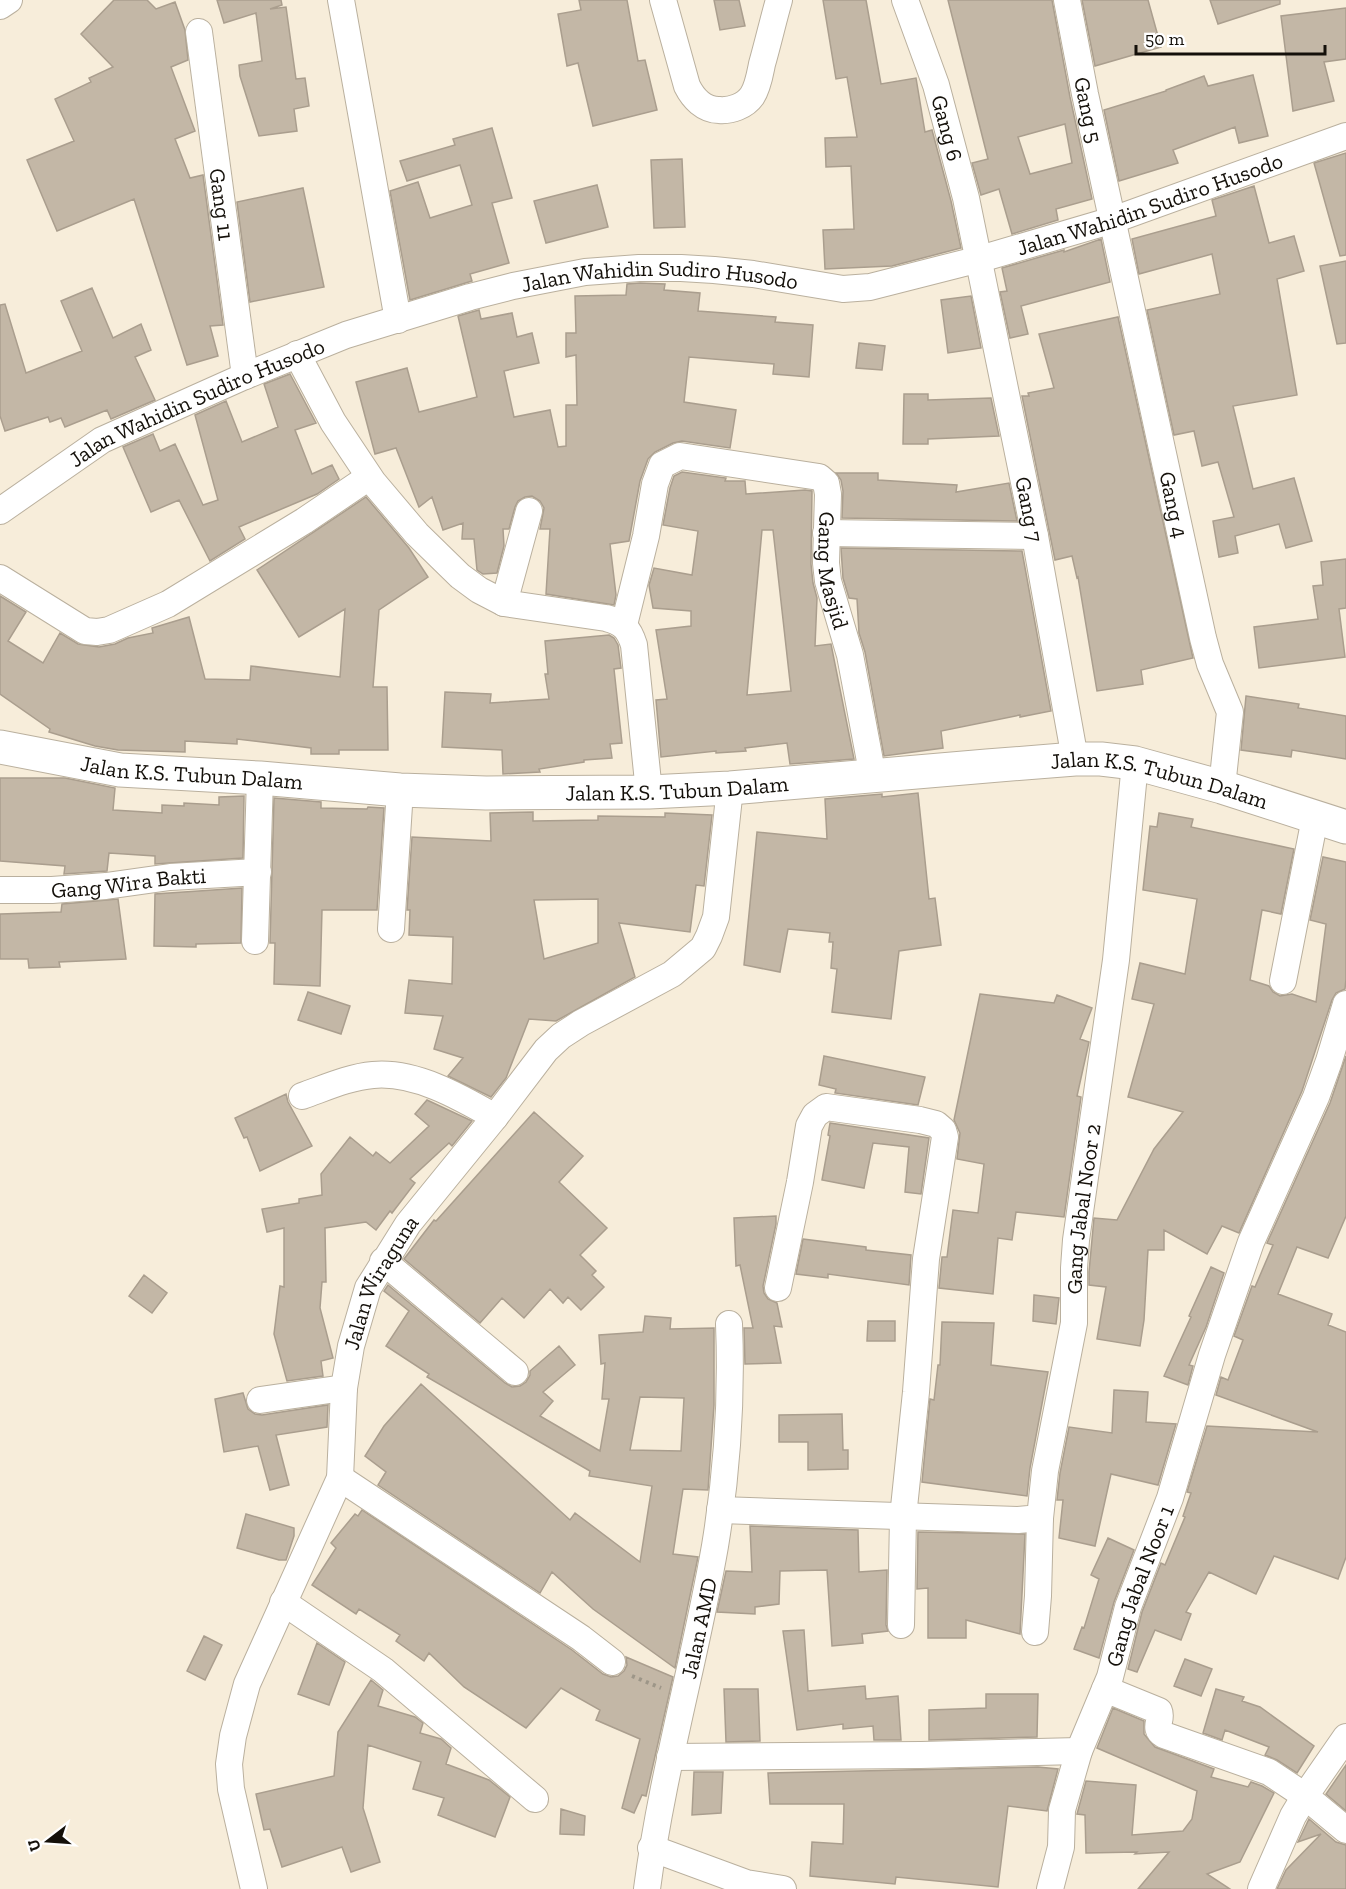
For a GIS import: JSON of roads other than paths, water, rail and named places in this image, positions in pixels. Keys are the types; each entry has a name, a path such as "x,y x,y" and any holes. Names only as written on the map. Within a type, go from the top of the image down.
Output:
{"street":[{"path":"0,6 9,0"},
{"path":"341,0 398,320"},
{"path":"663,0 690,93 700,103 716,111 736,107 752,96 779,0"},
{"name":"Gang 6","path":"904,0 936,85 980,259"},
{"name":"Gang 5","path":"1067,0 1113,220"},
{"name":"Gang 11","path":"199,32 245,376"},
{"name":"Jalan Wahidin Sudiro Husodo","path":"0,511 102,440 245,376 346,335 513,286 585,272 639,268 703,269 753,274 843,289 857,289 980,259 1113,220 1346,136"},
{"name":"Gang 4","path":"1113,220 1203,638 1210,664 1230,712 1222,787"},
{"name":"Gang 7","path":"980,259 1035,536 1075,759"},
{"path":"297,354 333,422 369,477 417,534 460,576 479,590 504,603 606,618 616,621 630,633 634,645 650,792"},
{"name":"Gang Masjid","path":"624,626 646,536 655,484 662,465 680,456 819,477 825,483 828,494 826,532 828,581 850,655 873,777"},
{"path":"0,578 85,631 109,630 168,604 304,521 369,477"},
{"path":"504,603 529,511"},
{"path":"826,532 1035,536"},
{"name":"Jalan K.S. Tubun Dalam","path":"2,749 120,770 486,793 650,792 730,788 1075,759 1101,759 1135,763 1222,787 1331,822"},
{"name":"Gang Jabal Noor 2","path":"1035,1632 1040,1518 1046,1471 1074,1323 1074,1268 1078,1227 1116,960 1135,763"},
{"path":"255,941 260,778"},
{"name":"Jalan Wiraguna","path":"254,1889 231,1789 229,1764 234,1736 247,1684 340,1478 344,1388 351,1346 368,1288 408,1224 495,1117 533,1065 561,1036 672,974 703,948 716,917 730,788"},
{"path":"391,929 400,789"},
{"path":"1283,981 1331,822"},
{"name":"Gang Wira Bakti","path":"0,890 52,890 133,883 170,876 258,872"},
{"name":"Gang Jabal Noor 1","path":"1050,1889 1061,1846 1062,1810 1079,1751 1105,1689 1128,1607 1170,1498 1212,1355 1251,1242 1316,1097 1346,1004"},
{"path":"302,1096 351,1079 391,1074 435,1087 495,1117"},
{"path":"778,1288 809,1126 815,1114 826,1107 920,1120 941,1127 945,1137 926,1259 916,1392 903,1517 901,1624"},
{"path":"383,1261 515,1372"},
{"name":"Jalan AMD","path":"646,1889 651,1848 684,1698 720,1510 729,1416 731,1366 729,1324"},
{"path":"260,1400 344,1388"},
{"path":"340,1478 582,1638 612,1662"},
{"path":"720,1510 1018,1520 1040,1518"},
{"path":"283,1602 383,1670 535,1799"},
{"path":"1105,1689 1160,1711 1157,1726 1160,1733 1269,1772 1305,1796 1346,1830"},
{"path":"1261,1889 1293,1816 1346,1737"},
{"path":"670,1757 1079,1751"},
{"path":"651,1848 737,1880 761,1887 783,1889"}]}
